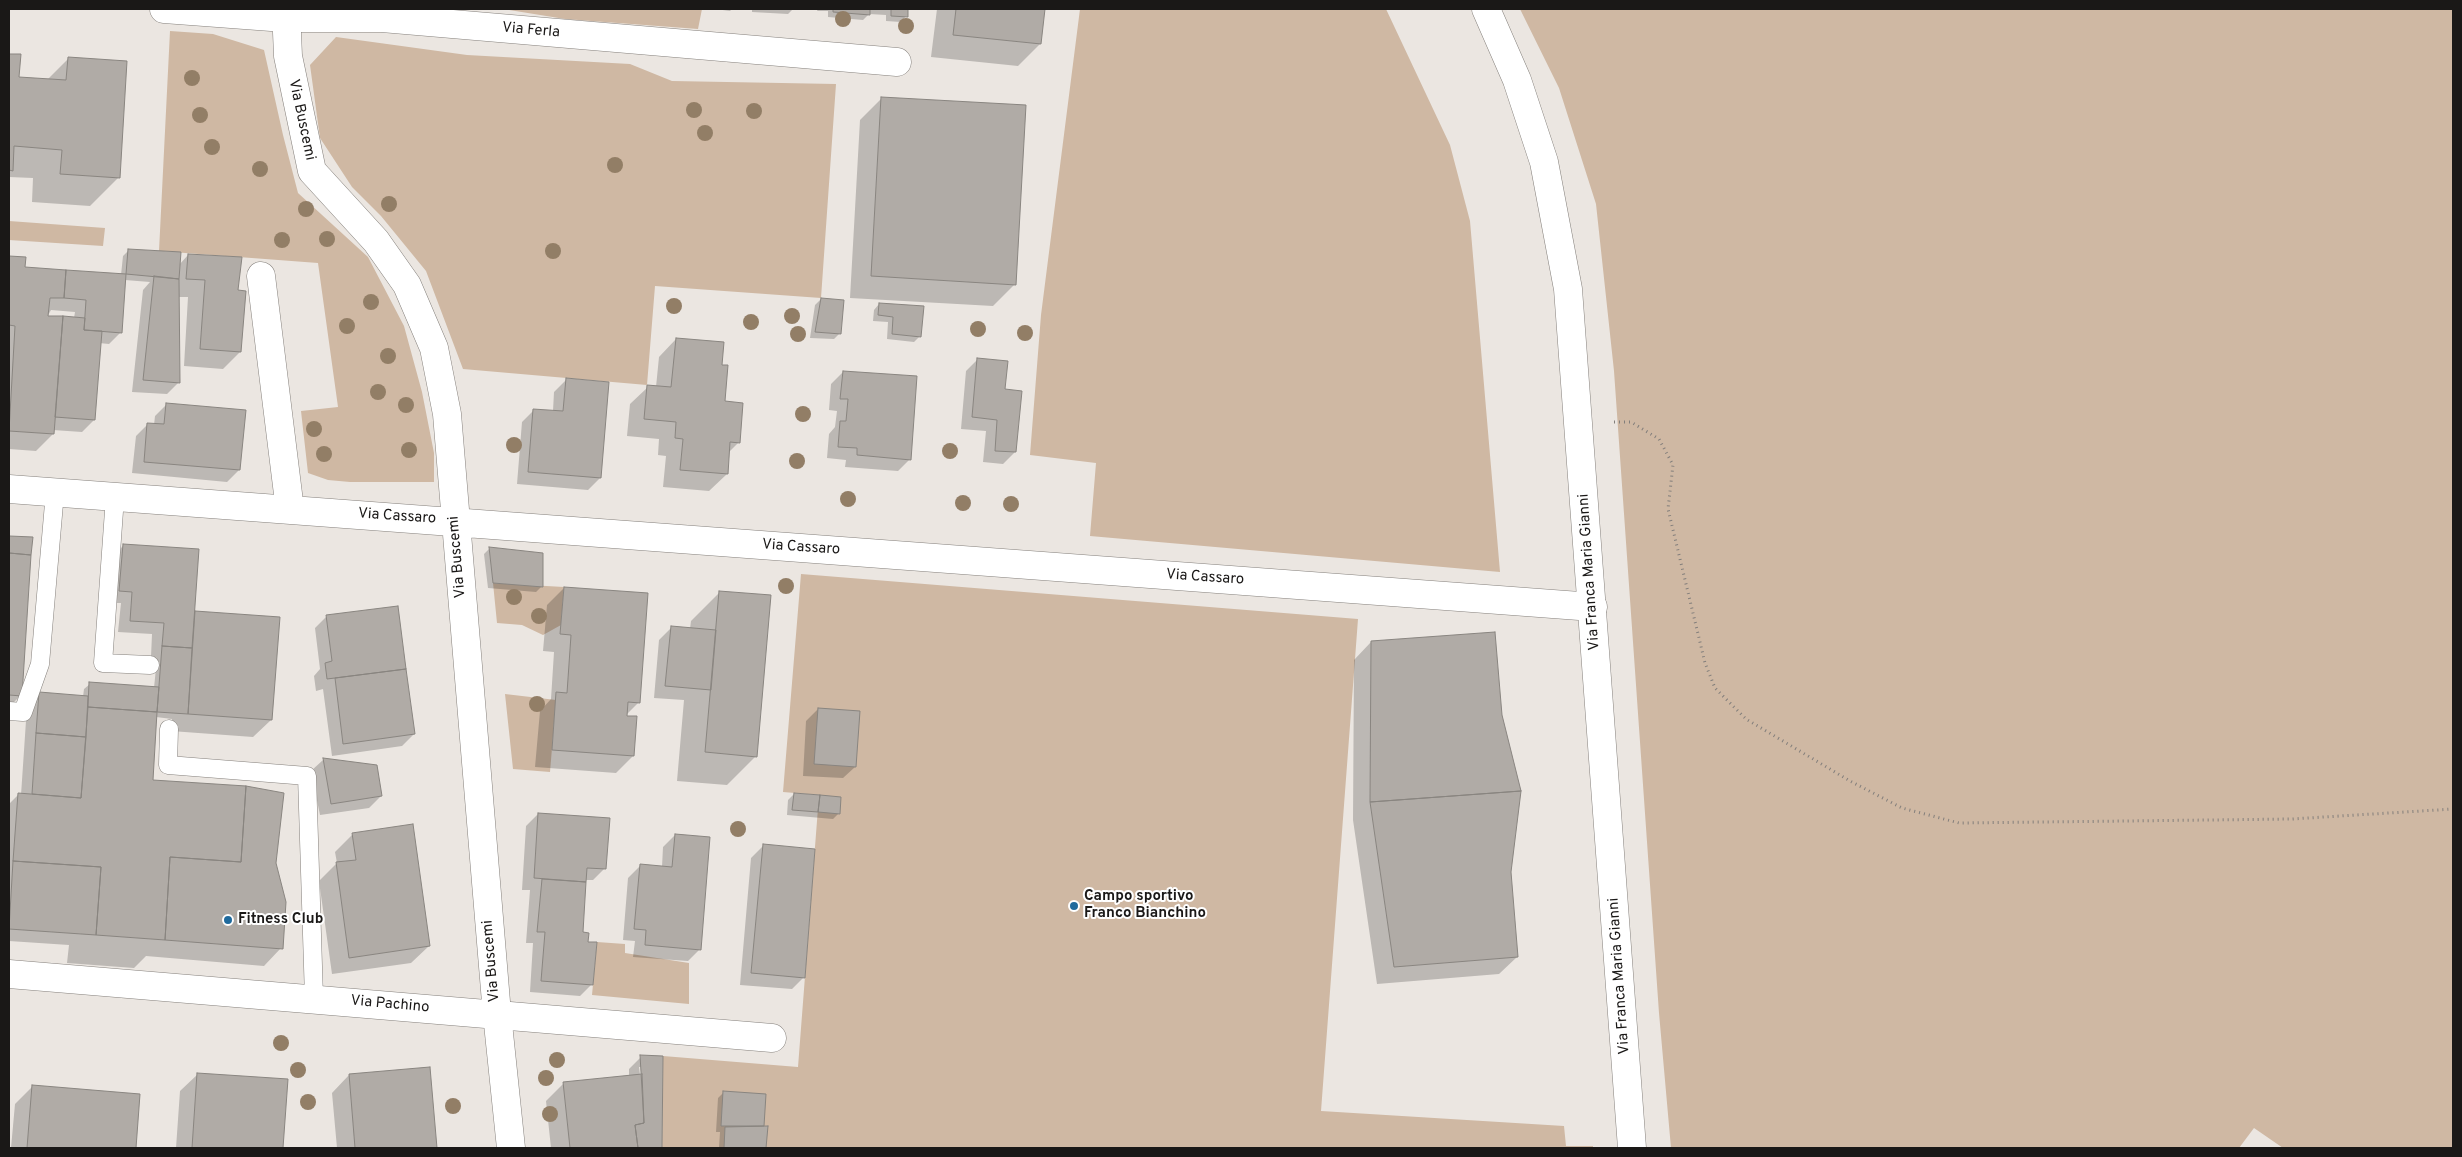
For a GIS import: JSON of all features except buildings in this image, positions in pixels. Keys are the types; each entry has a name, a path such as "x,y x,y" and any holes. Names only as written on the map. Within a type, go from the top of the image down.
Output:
{"street":[{"name":"Via Ferla","path":"164,9 382,18 897,62"},
{"name":"Via Franca Maria Gianni","path":"1486,9 1518,80 1544,162 1568,289 1632,1148"},
{"name":"Via Buscemi","path":"286,13 288,56 312,171 376,240 407,284 434,348 447,414 497,1014 511,1148"},
{"path":"261,276 290,510"},
{"name":"Via Cassaro","path":"9,489 1593,607"},
{"name":"Via Pachino","path":"9,974 314,998 772,1038"}],"lane":[{"path":"9,711 22,712 40,664 55,492"},
{"path":"115,497 103,663 150,665"},
{"path":"169,729 168,765 307,776 314,998"}],"path":[{"path":"1578,423 1631,422 1659,438 1672,465 1668,509 1705,663 1715,688 1746,719 1850,781 1902,808 1959,823 2292,819 2453,809"}],"shaded area":[{"path":"503,9 702,9 698,29 565,19"},
{"path":"1080,9 1386,9 1450,145 1470,221 1500,572 1090,536 1096,463 1030,455 1041,315"},
{"path":"1520,9 2453,9 2453,1148 2283,1148 2254,1128 2239,1148 1671,1148 1659,1013 1614,371 1596,204 1559,88"},
{"path":"170,31 213,34 264,50 298,193 368,257 404,326 422,392 434,453 434,482 350,482 328,480 308,473 301,411 338,407 318,263 159,251"},
{"path":"336,37 467,55 630,64 672,81 836,84 821,298 655,286 647,385 463,369 426,271 381,216 352,187 320,138 310,65"},
{"path":"9,221 105,228 103,246 9,240"},
{"name":"Campo sportivo Franco Bianchino","path":"801,574 1358,619 1321,1111 1564,1126 1566,1146 1593,1146 1593,1148 662,1148 663,1056 798,1067 819,795 783,792"},
{"path":"493,583 564,587 561,625 543,635 522,625 497,623"},
{"path":"505,694 556,700 550,772 513,769"},
{"path":"597,942 625,944 625,953 689,963 689,1004 592,995"}],"place":[{"name":"Campo sportivo Franco Bianchino","path":"1074,906"},
{"name":"Fitness Club","path":"228,920"}]}
